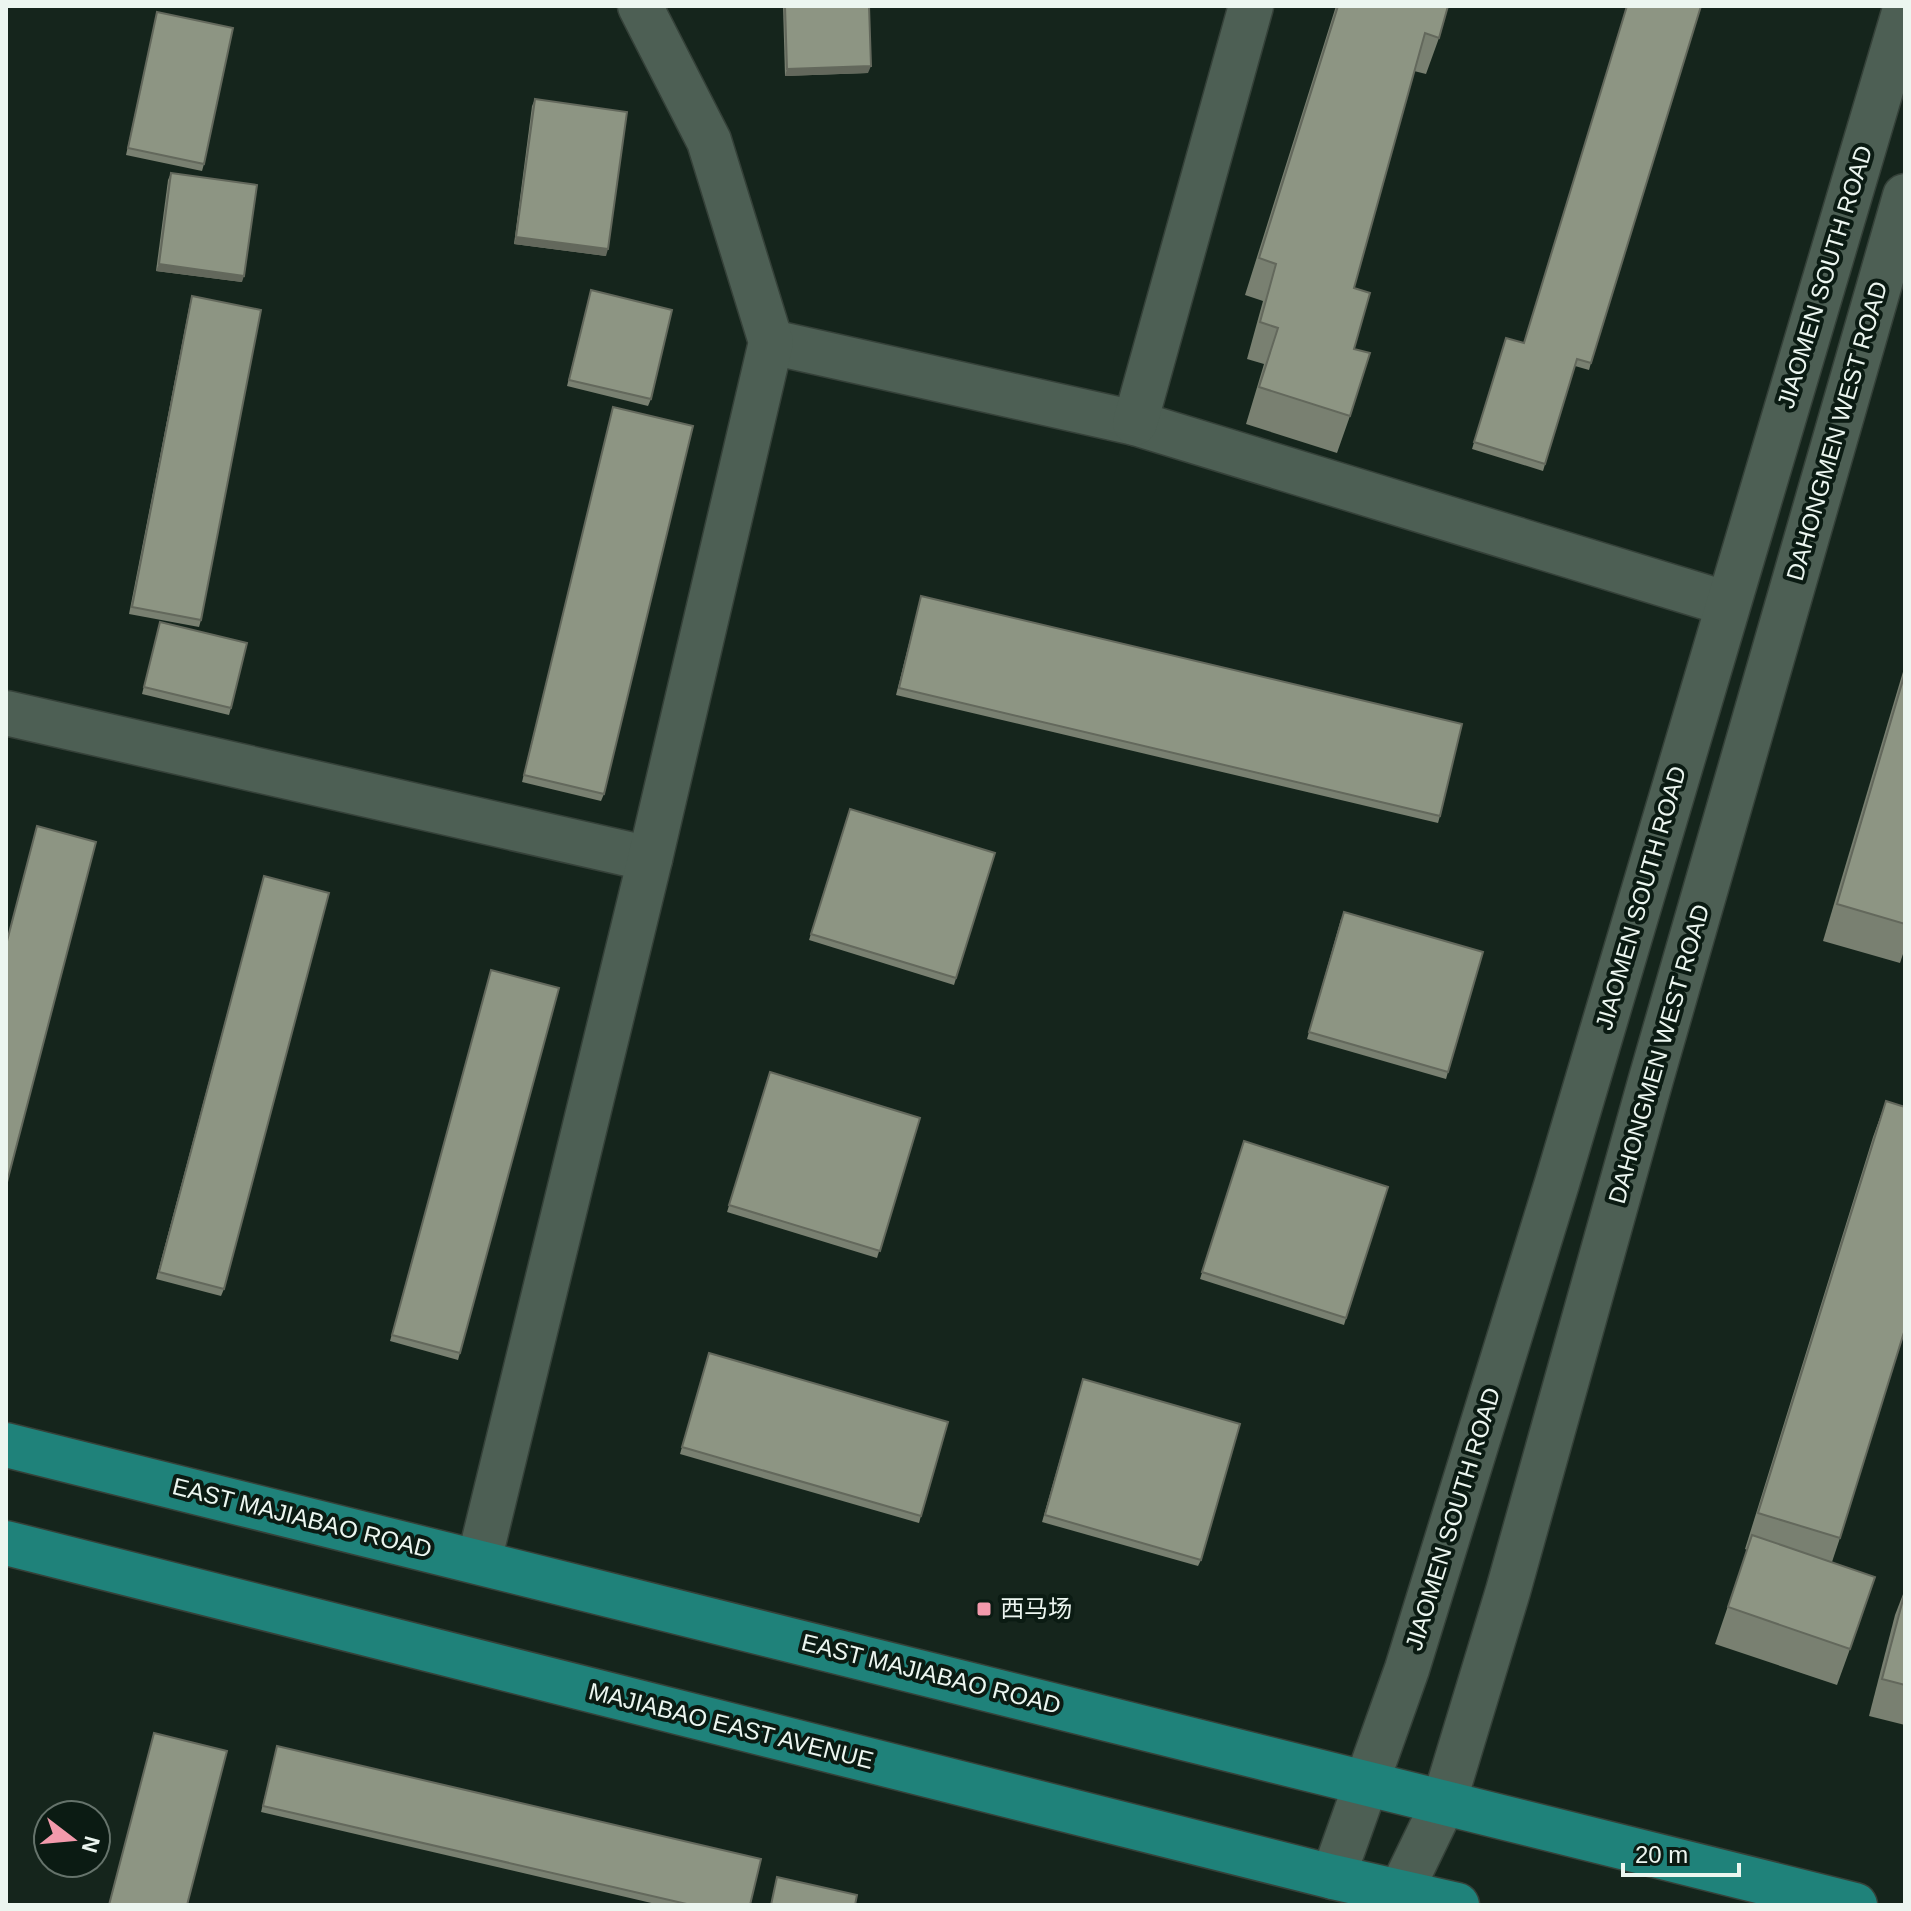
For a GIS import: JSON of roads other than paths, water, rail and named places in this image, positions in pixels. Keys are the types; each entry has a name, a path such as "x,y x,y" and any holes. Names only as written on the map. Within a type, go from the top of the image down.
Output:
{"main road":[{"name":"EAST MAJIABAO ROAD","path":"6,1445 1855,1905"},
{"name":"MAJIABAO EAST AVENUE","path":"6,1543 1327,1891 1457,1905"}],"street":[{"path":"479,1561 650,859 771,342 709,141 640,6"},
{"path":"1135,423 1251,6"},
{"name":"JIAOMEN SOUTH ROAD","path":"1365,1783 1407,1669 1557,1183 1905,9"},
{"name":"DAHONGMEN WEST ROAD","path":"1397,1899 1444,1802 1508,1591 1651,1079 1905,196"},
{"path":"771,342 1135,423 1728,604"},
{"path":"6,713 650,859"},
{"path":"1327,1891 1365,1783"}],"place":[{"name":"西马场","path":"984,1609"}]}
